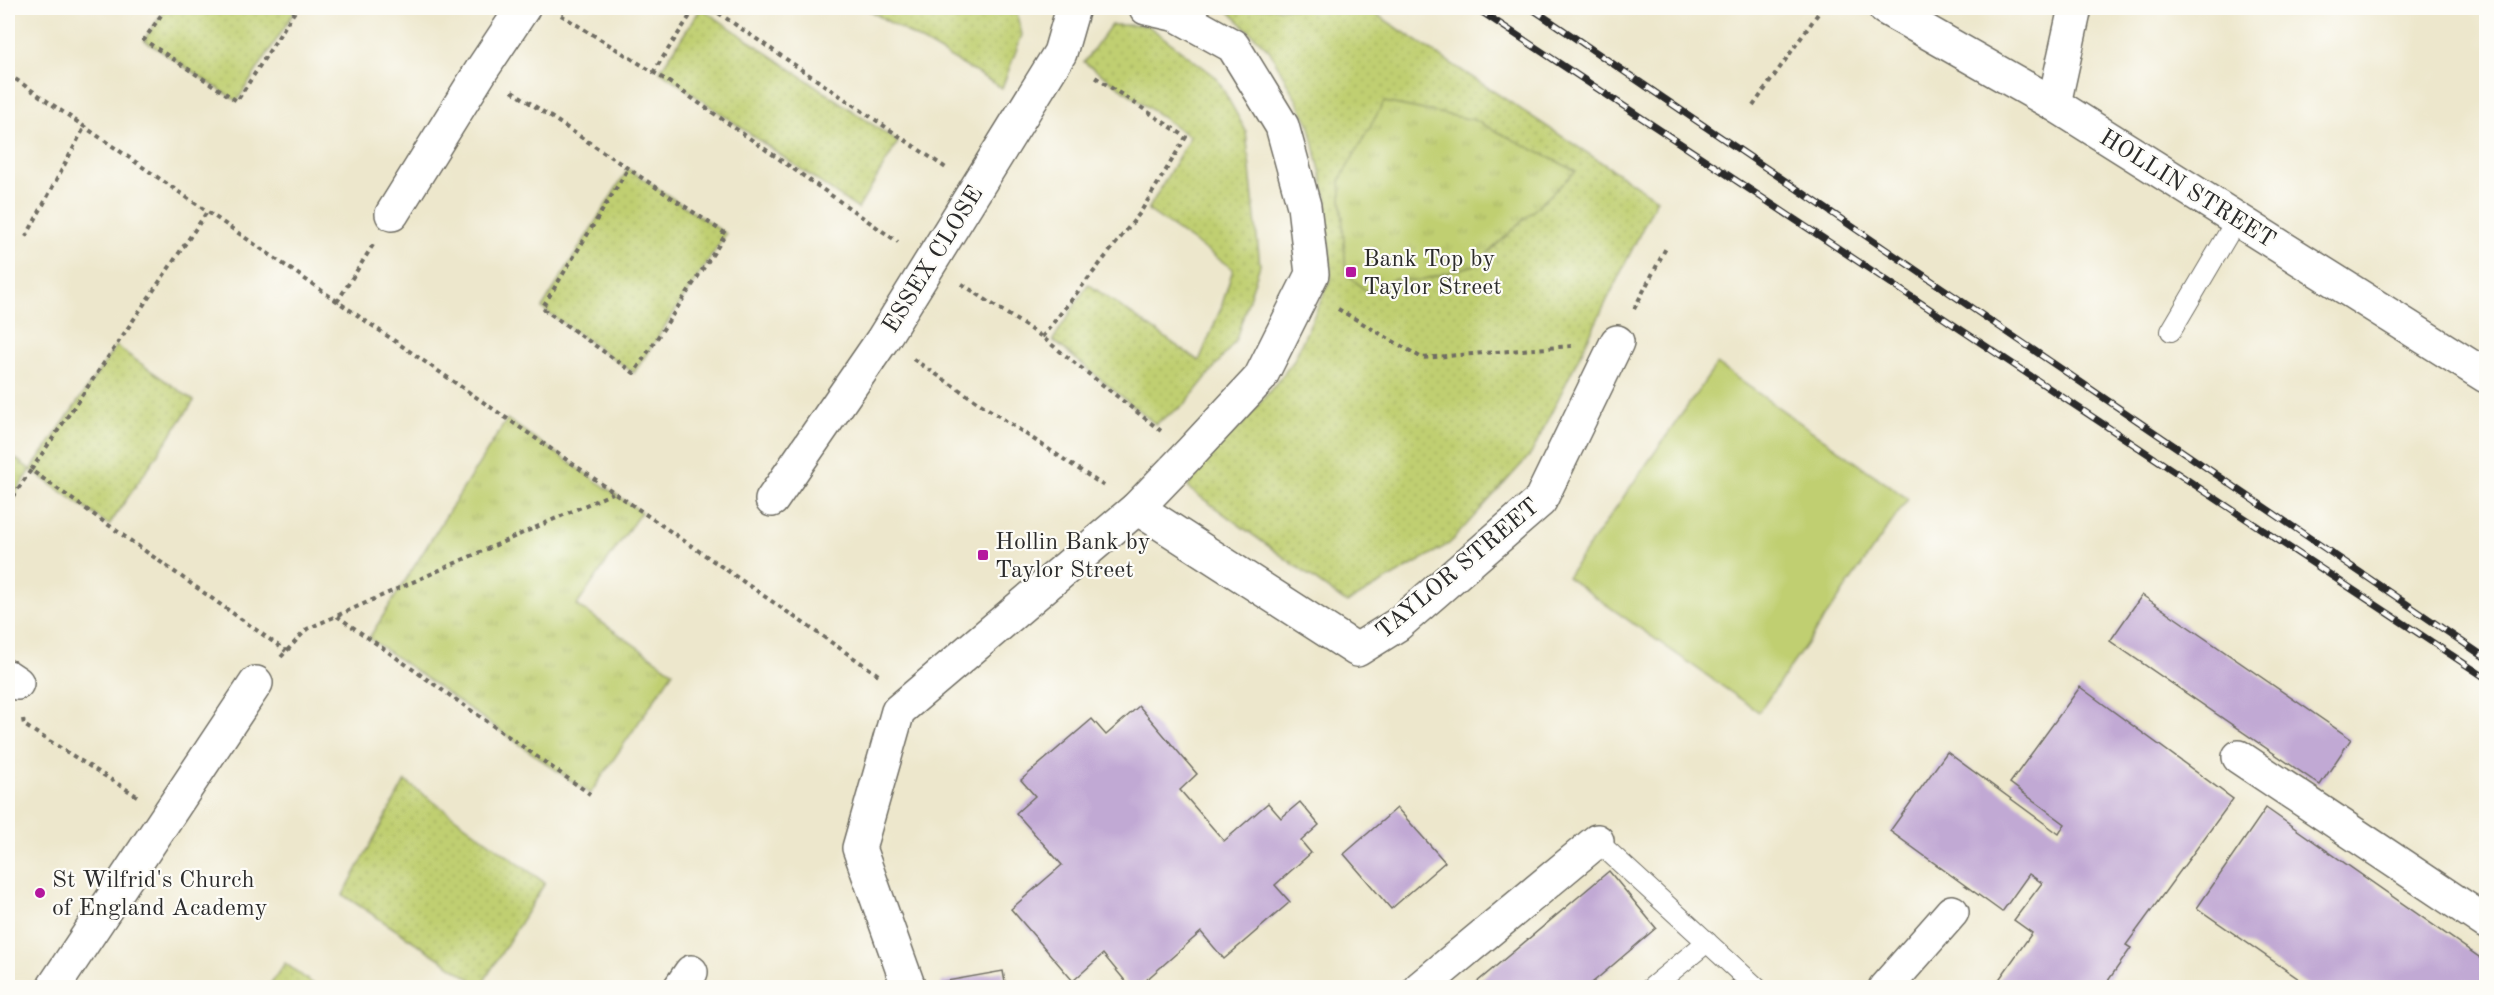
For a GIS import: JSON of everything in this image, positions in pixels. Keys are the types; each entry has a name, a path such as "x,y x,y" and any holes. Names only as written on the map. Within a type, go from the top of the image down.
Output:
{"street":[{"path":"392,214 481,70 523,8"},
{"name":"ESSEX CLOSE","path":"772,500 883,339 1060,53 1073,8"},
{"path":"909,987 859,848 898,711 1137,508 1191,452 1260,378 1312,274 1304,206 1282,126 1233,46 1177,15 1146,8"},
{"name":"HOLLIN STREET","path":"1885,8 2054,104 2487,376"},
{"path":"2054,104 2075,8"},
{"name":"TAYLOR STREET","path":"1137,508 1357,650 1397,625 1540,501 1617,342"},
{"path":"53,987 256,683"},
{"path":"2239,756 2487,922"},
{"path":"1420,987 1597,841"},
{"path":"1885,987 1953,912"}],"lane":[{"path":"2171,331 2237,219"},
{"path":"1597,841 1757,987"},
{"path":"1651,987 1707,942"}],"path":[{"path":"165,8 144,40 237,101 297,8"},
{"path":"695,8 654,71 930,264 1042,337 1191,452"},
{"path":"711,8 975,189"},
{"path":"1753,106 1822,8"},
{"path":"559,14 666,80"},
{"path":"1042,337 1140,213 1186,137 1060,53"},
{"path":"481,70 726,234 634,373 542,308 628,169"},
{"path":"8,74 912,699"},
{"path":"26,237 84,128"},
{"path":"8,501 207,212"},
{"path":"338,302 392,214"},
{"path":"1305,290 1422,358 1617,342 1667,246"},
{"path":"883,339 1137,508"},
{"path":"31,470 286,651"},
{"path":"256,683 307,629 614,493"},
{"path":"337,615 590,794"},
{"path":"12,680 24,725 168,815"}],"green space":[{"path":"166,8 297,8 237,101 144,40"},
{"path":"701,8 898,142 858,209 660,71"},
{"path":"865,8 1016,8 1022,35 1002,88"},
{"path":"1225,8 1367,8 1657,199 1531,454 1449,544 1347,603 1188,488 1194,468 1245,422 1293,362 1331,278 1327,201 1309,123 1269,50"},
{"path":"1111,25 1147,25 1216,77 1246,131 1260,265 1235,342 1184,405 1155,424 1053,340 1088,284 1199,361 1221,308 1233,269 1148,210 1190,137 1084,62"},
{"path":"1384,102 1474,120 1576,171 1475,265 1417,281 1394,279 1367,292 1346,273 1340,180"},
{"path":"628,169 726,234 634,373 542,308"},
{"path":"116,346 194,401 109,525 31,470"},
{"path":"1717,364 1908,499 1759,712 1567,577"},
{"path":"507,419 641,512 577,605 673,672 590,794 369,638"},
{"path":"8,453 31,470 9,502"},
{"path":"405,781 545,883 481,986 343,895"},
{"path":"285,963 317,987 268,987"}],"building":[{"path":"2142,595 2351,739 2320,785 2110,641"},
{"path":"2080,687 2233,799 2126,945 2131,948 2103,988 1993,988 2032,933 2014,920 2042,883 2029,874 2002,912 1890,831 1947,752 2059,834 2065,824 2010,783"},
{"path":"1139,706 1197,774 1180,790 1224,841 1268,803 1281,818 1300,802 1319,825 1301,841 1311,853 1275,885 1290,902 1224,959 1201,932 1137,988 1131,988 1103,954 1073,981 1011,909 1062,865 1016,813 1035,796 1021,780 1092,719 1106,735"},
{"path":"1397,808 1445,862 1391,909 1344,854"},
{"path":"2266,808 2486,962 2486,988 2312,988 2197,908"},
{"path":"1609,871 1656,928 1586,988 1470,988"},
{"path":"1003,971 1006,988 942,988 941,982"},
{"path":"1737,977 1746,988 1724,988"}],"railway":[{"path":"1476,8 2486,678"},
{"path":"1531,8 2486,658"}],"place":[{"name":"Bank Top by Taylor Street","path":"1351,272"},
{"name":"Hollin Bank by Taylor Street","path":"983,555"},
{"name":"St Wilfrid's Church of England Academy","path":"40,893"}]}
